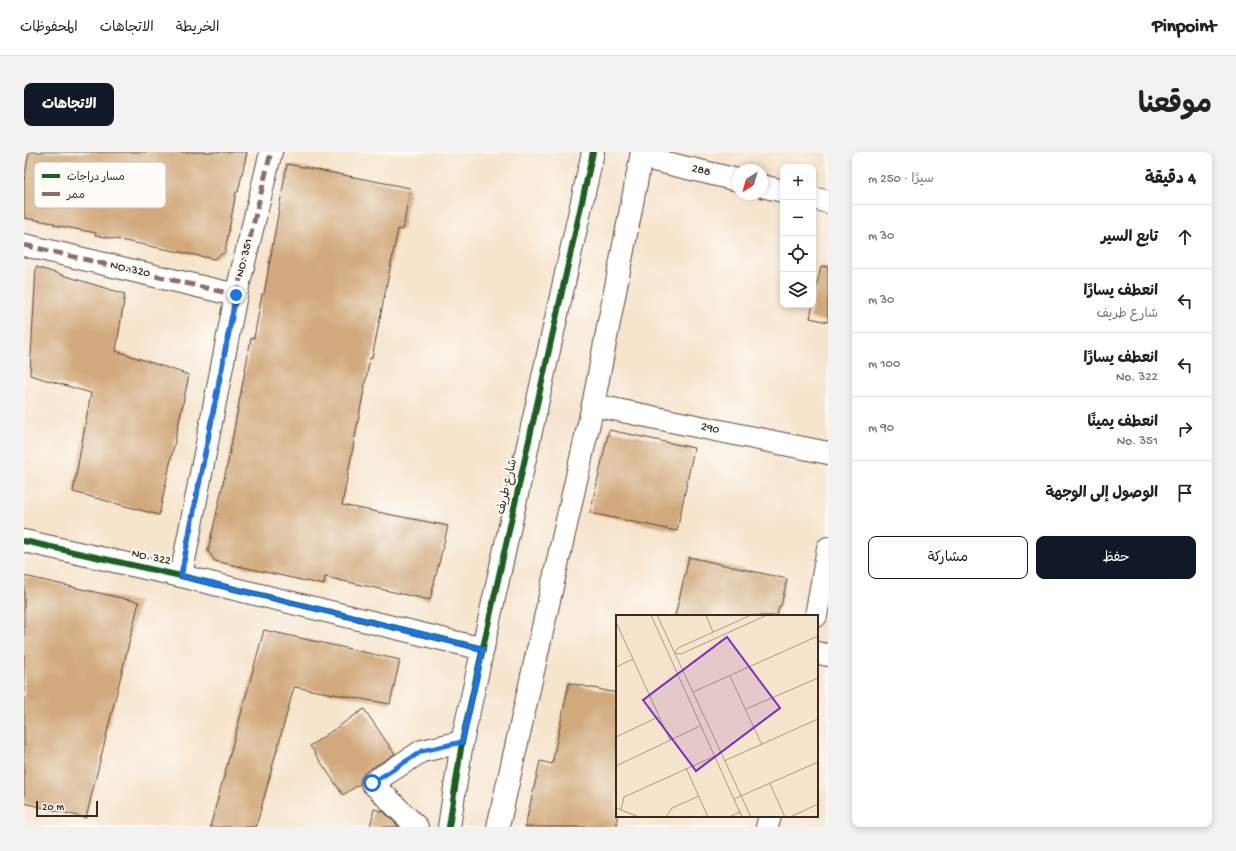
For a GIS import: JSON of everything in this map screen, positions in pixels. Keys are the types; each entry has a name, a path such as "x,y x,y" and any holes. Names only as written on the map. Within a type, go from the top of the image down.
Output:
{"street":[{"name":"NO. 351","path":"181,576 236,295 271,152"},
{"name":"شارع طريف","path":"448,827 462,742 593,152"},
{"name":"288","path":"642,154 732,178"},
{"path":"498,827 593,405 642,154"},
{"path":"768,187 780,190"},
{"path":"816,199 828,202"},
{"name":"NO. 320","path":"24,245 236,295"},
{"name":"290","path":"593,405 828,453"},
{"name":"NO. 322","path":"24,541 181,576 483,649"},
{"path":"816,615 828,548"},
{"path":"818,653 828,655"},
{"path":"417,827 372,783 422,751 462,742"},
{"path":"767,827 770,817"}],"building":[{"path":"29,152 247,152 238,192 236,192 225,252 214,259 95,235 96,233 54,225 54,223 24,218 24,181"},
{"path":"287,164 410,188 403,230 398,229 372,358 370,358 342,505 448,526 430,600 325,577 324,585 215,561 208,551 229,457 251,338 254,338 262,294 264,294"},
{"path":"821,266 828,267 828,322 810,318 812,308 816,308 816,290"},
{"path":"36,267 125,294 116,351 189,375 159,515 73,492 91,393 30,375"},
{"path":"609,430 694,448 677,531 590,513"},
{"path":"689,557 787,579 781,606 779,606 777,615 675,615"},
{"path":"24,576 139,602 86,818 24,803"},
{"path":"264,630 400,660 390,704 294,687 256,827 210,827"},
{"path":"569,683 616,693 617,827 525,827 540,761 552,764"},
{"path":"364,709 395,754 365,772 361,778 360,784 343,795 310,746"},
{"path":"374,809 384,812 399,827 370,827"}],"marked path":[{"path":"181,576 236,295 271,152"},
{"path":"24,245 236,295"}],"cycle path":[{"path":"449,827 462,742 593,152"},
{"path":"24,541 181,576 483,649"}],"route":[{"path":"236,295 181,576 483,649 462,742 422,751 372,783"}]}
